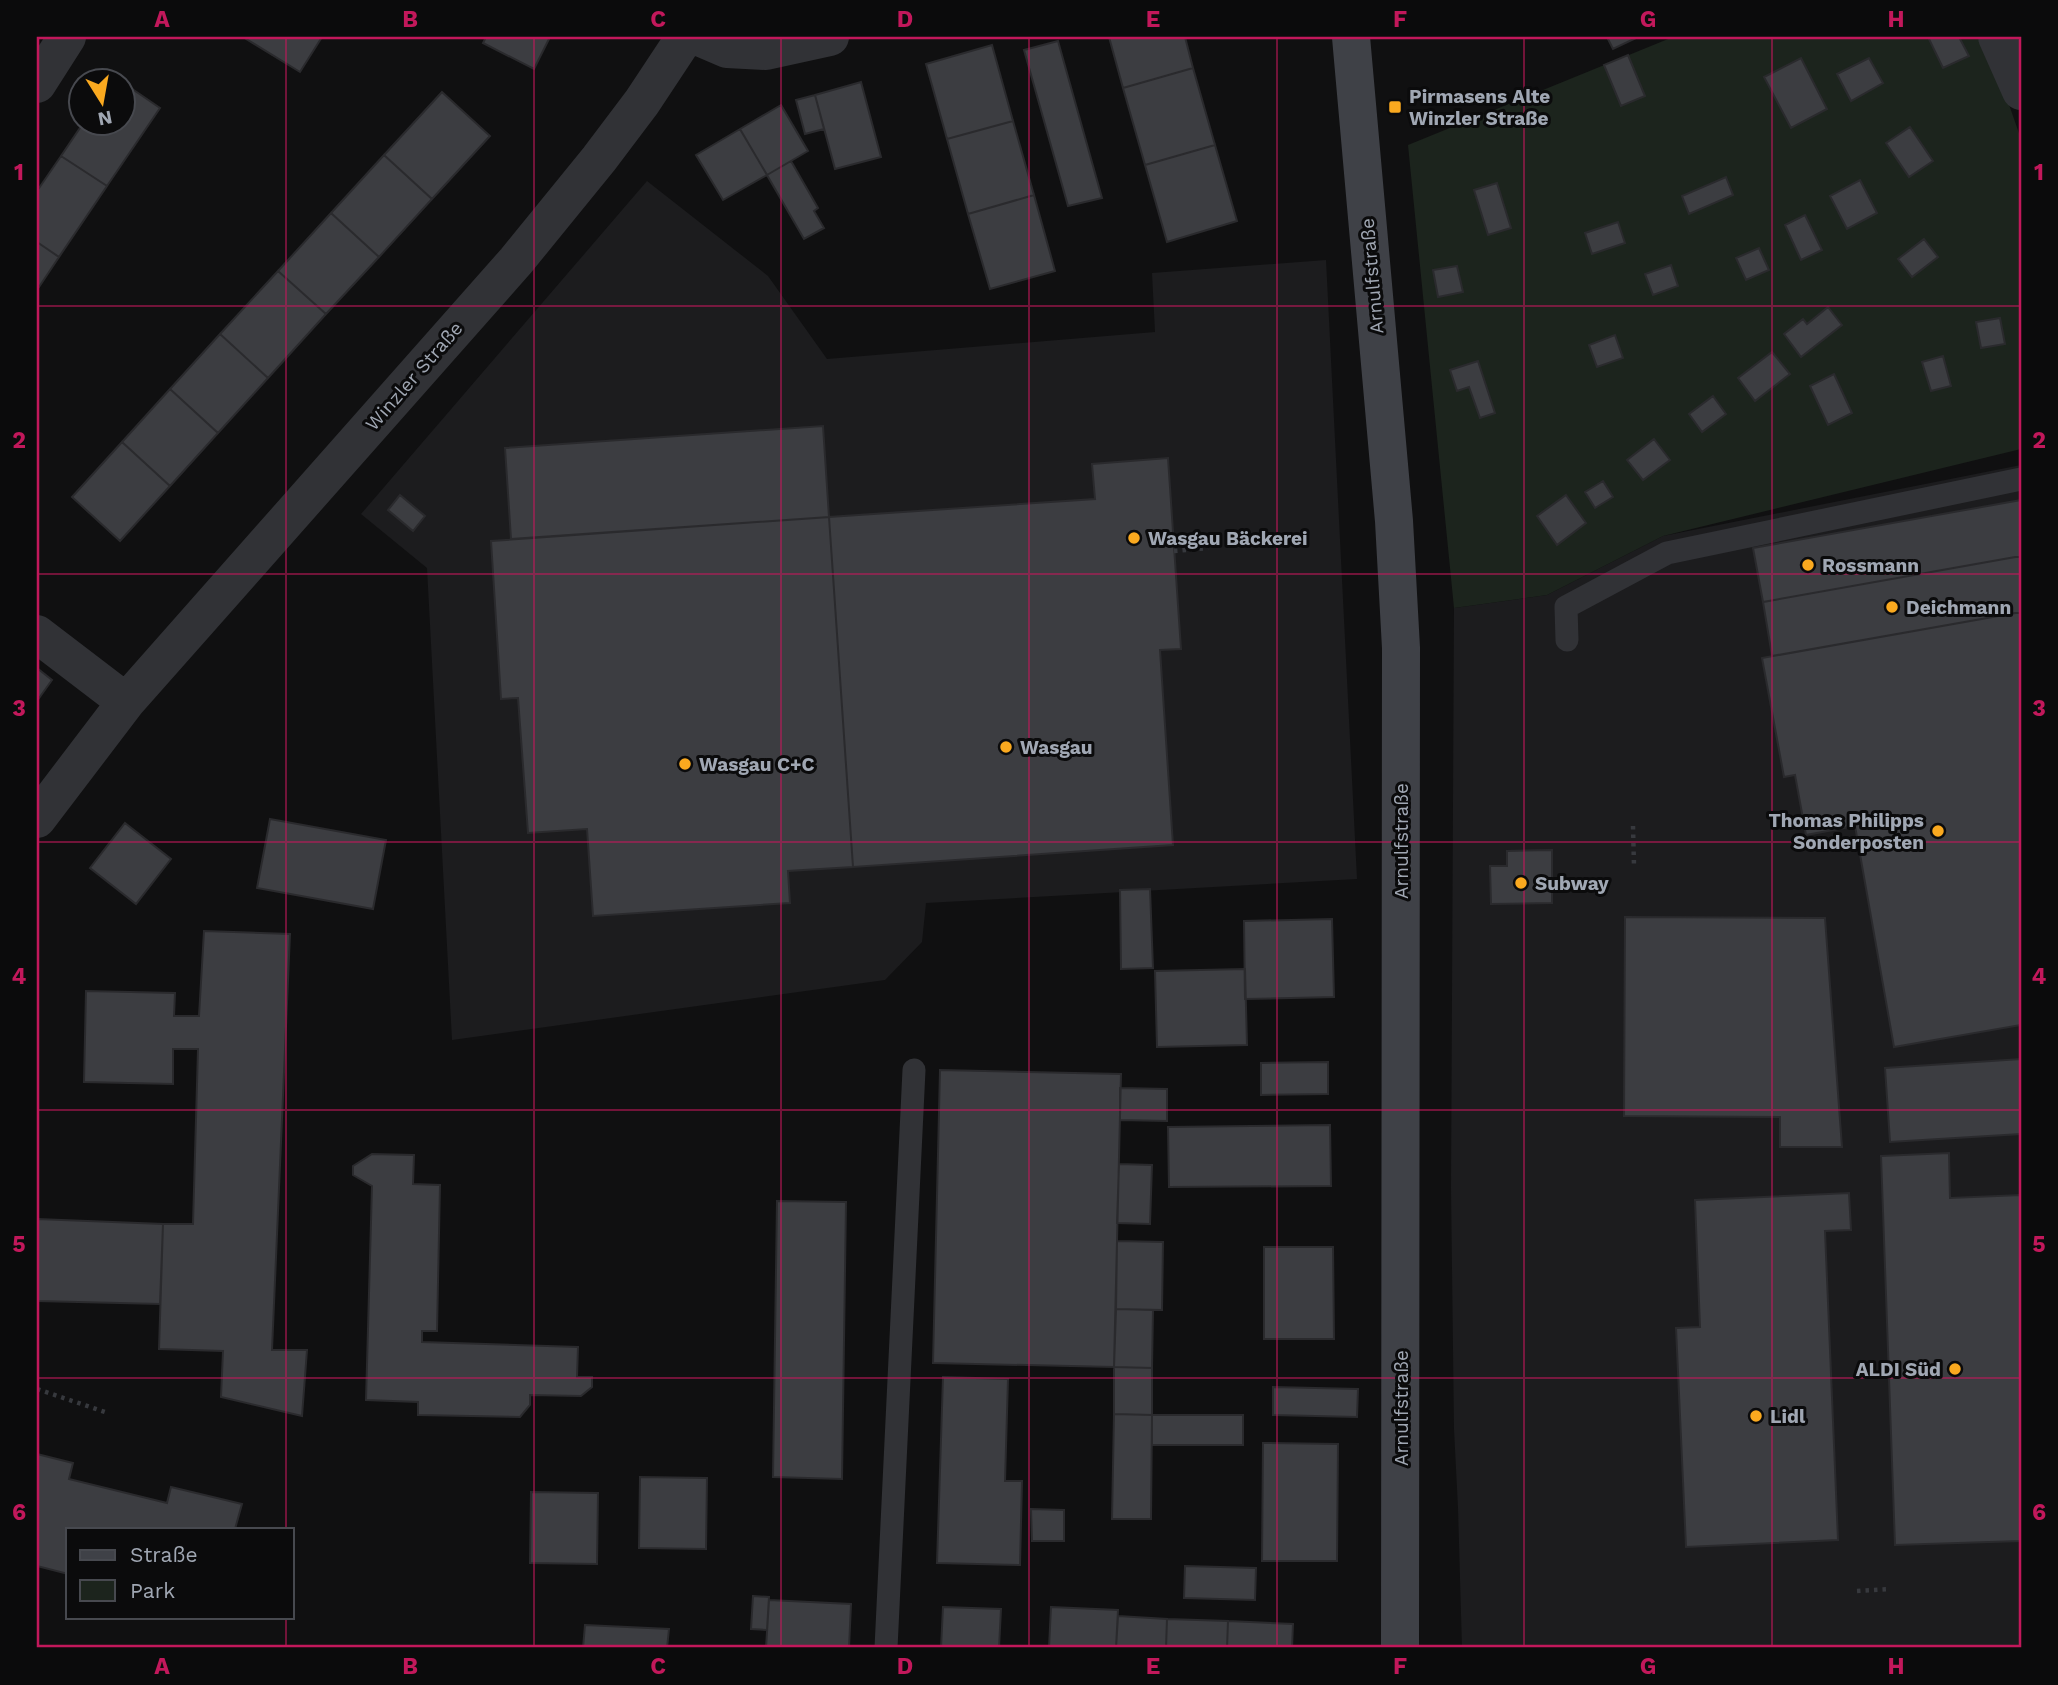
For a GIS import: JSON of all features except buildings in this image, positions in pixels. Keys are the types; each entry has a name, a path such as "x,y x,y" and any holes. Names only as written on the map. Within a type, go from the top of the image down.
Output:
{"street":[{"path":"37,84 67,37"},
{"name":"Winzler Straße","path":"37,820 127,702 516,261 599,159 642,102 685,37"},
{"path":"699,37 727,49 766,51 830,37"},
{"name":"Arnulfstraße","path":"1351,37 1394,522 1401,648 1400,1648"},
{"path":"1997,37 2021,91"},
{"path":"37,634 127,702"}],"lane":[{"path":"1567,640 1566,607 1667,553 2021,479"},
{"path":"886,1648 914,1070"}],"path":[{"path":"1174,551 1208,548"},
{"path":"1633,826 1634,866"},
{"path":"37,1389 105,1412"},
{"path":"1857,1591 1890,1589"}],"shaded area":[{"path":"647,181 768,276 827,359 1155,332 1152,273 1326,260 1357,879 926,903 922,942 885,980 452,1040 427,568 361,514"},
{"path":"2021,465 2021,1648 1462,1648 1454,1429 1451,1188 1454,608 1547,595 1663,536"}],"green space":[{"path":"1673,37 1977,37 2005,93 2021,139 2021,449 1663,536 1547,595 1454,608 1408,145"}],"place":[{"name":"Pirmasens Alte Winzler Straße","path":"1395,107"},
{"name":"Wasgau Bäckerei","path":"1134,538"},
{"name":"Rossmann","path":"1808,565"},
{"name":"Deichmann","path":"1892,607"},
{"name":"Wasgau","path":"1006,747"},
{"name":"Wasgau C+C","path":"685,764"},
{"name":"Thomas Philipps Sonderposten","path":"1938,831"},
{"name":"Subway","path":"1521,883"},
{"name":"ALDI Süd","path":"1955,1369"},
{"name":"Lidl","path":"1756,1416"}]}
